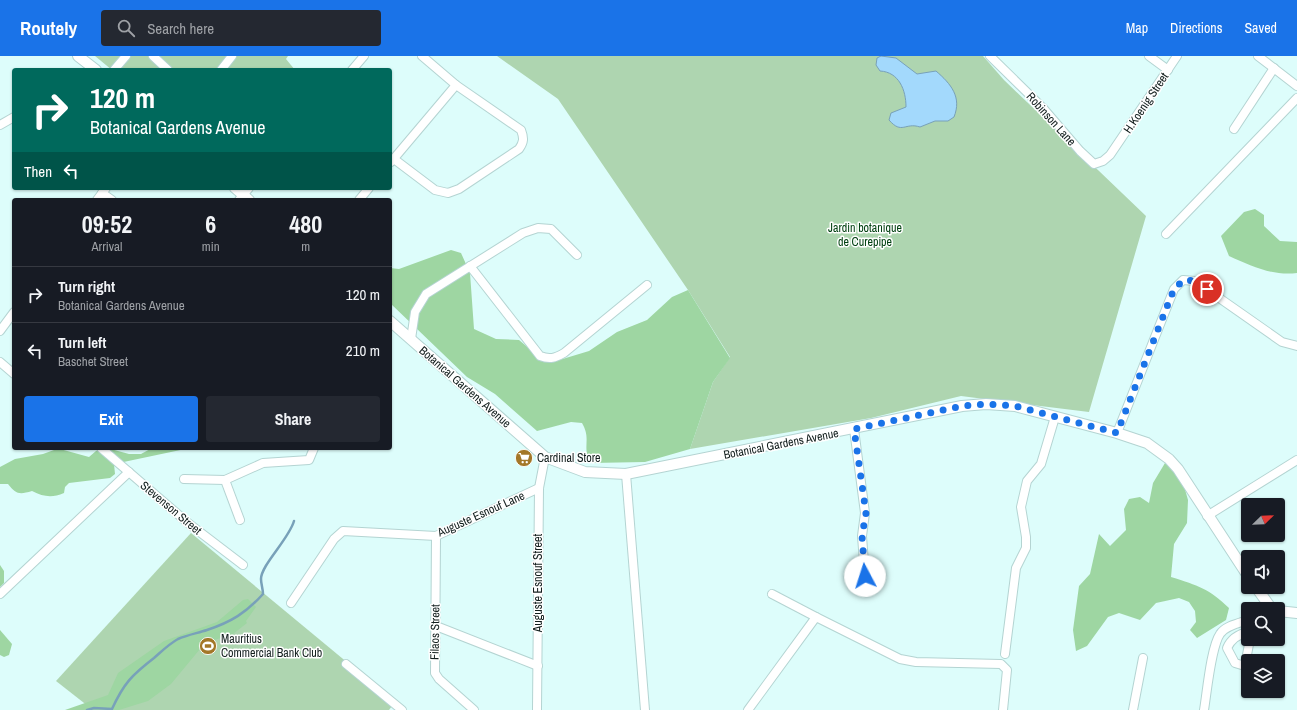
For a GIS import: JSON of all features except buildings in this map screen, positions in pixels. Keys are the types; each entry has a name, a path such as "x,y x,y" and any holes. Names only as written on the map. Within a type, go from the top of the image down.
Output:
{"street":[{"path":"78,56 93,68"},
{"path":"116,68 126,56"},
{"path":"153,56 166,68"},
{"path":"223,68 232,56"},
{"path":"354,68 364,56"},
{"path":"422,56 456,85 521,130 523,136 523,143 519,148 459,189 448,193 435,190 392,161 456,85"},
{"name":"Robinson Lane","path":"990,56 1043,108 1094,164 1103,161 1114,149"},
{"path":"1149,56 1168,70"},
{"name":"H.Koenig Street","path":"1114,149 1177,56"},
{"path":"1258,56 1297,86"},
{"path":"1234,129 1274,68"},
{"path":"1166,234 1297,98"},
{"path":"0,125 12,118"},
{"path":"361,198 367,190"},
{"path":"411,339 415,312 423,298 470,266 523,233 538,228 551,229 577,255"},
{"path":"470,266 540,356 547,359 555,358 564,353 647,285"},
{"path":"1117,433 1174,289 1184,280 1195,281 1282,342 1297,346"},
{"path":"0,331 12,315"},
{"name":"Botanical Gardens Avenue","path":"392,323 545,457 585,472 626,474 962,406 986,404 1015,406 1117,433 1147,443 1169,459 1241,566"},
{"path":"0,362 12,372"},
{"path":"1005,654 1016,568 1026,548 1026,537 1020,507 1027,481 1041,464 1055,417"},
{"path":"854,429 866,513 862,536 865,576"},
{"name":"Stevenson Street","path":"103,450 188,523 243,565"},
{"path":"184,480 225,480 263,463 309,460 313,450"},
{"name":"Auguste Esnouf Street","path":"537,710 539,488 545,457"},
{"path":"1208,516 1297,460"},
{"path":"0,594 129,472"},
{"path":"626,474 645,710"},
{"path":"225,480 240,520"},
{"name":"Auguste Esnouf Lane","path":"290,603 334,539 343,531 436,536 539,488"},
{"name":"Filaos Street","path":"436,536 435,672 439,679 474,710"},
{"path":"772,594 900,659 916,662 1001,664 1007,670 1003,710"},
{"path":"1285,612 1297,613"},
{"path":"748,710 816,617"},
{"path":"1204,710 1216,644 1220,633 1226,628 1241,623"},
{"path":"436,626 538,666"},
{"path":"1241,635 1234,638 1229,643 1227,648 1235,663 1241,665"},
{"path":"1133,710 1143,658"},
{"path":"346,664 402,710"}],"green space":[{"path":"95,56 288,56 286,59 293,68 110,68"},
{"name":"Jardin botanique de Curepipe","path":"497,56 983,56 1004,80 1146,216 1089,412 961,396 871,418 690,449 713,382 730,357 688,290 558,99"},
{"path":"1255,209 1264,215 1264,226 1280,241 1297,242 1297,273 1288,274 1270,272 1229,256 1221,236 1244,212"},
{"path":"451,250 461,253 470,273 474,329 496,339 519,340 544,361 556,361 589,351 617,332 647,320 672,297 688,290 730,358 713,382 690,449 645,462 591,463 587,452 585,429 582,423 571,422 537,431 495,394 467,377 392,305 392,268 399,269"},
{"path":"54,450 64,450 89,457 96,451 114,450 129,454 141,454 148,450 180,450 114,464 115,474 110,478 69,483 65,487 64,493 56,496 44,496 32,491 18,493 8,484 0,484 0,467 15,459 43,454"},
{"path":"1165,463 1182,479 1188,500 1187,523 1174,544 1171,577 1203,588 1215,596 1229,608 1226,620 1197,638 1190,630 1196,622 1195,611 1189,602 1179,598 1156,603 1140,620 1119,613 1108,617 1087,646 1076,651 1073,630 1079,586 1090,574 1099,534 1110,546 1126,530 1124,509 1129,499 1140,497 1149,503 1153,483"},
{"name":"Mauritius Commercial Bank Club","path":"191,533 395,702 389,710 93,710 56,681"},
{"path":"0,565 4,571 4,583 0,587"},
{"path":"248,599 256,607 246,621 247,623 233,634 205,643 171,684 148,701 119,710 65,710 108,695 118,673 164,641 217,622 243,600"},
{"path":"0,630 12,644 9,655 4,657 0,655"}],"water":[{"path":"881,56 896,58 917,74 936,71 954,91 957,103 954,117 948,121 935,121 920,127 897,127 893,124 889,120 891,113 906,107 905,94 897,78 887,72 880,71 876,65 877,58"}],"waterway":[{"path":"87,710 94,708 112,709 129,680 172,643 178,639 223,624 238,616 250,607 263,594 261,579 262,573 270,559 287,536 294,521"}],"place":[{"name":"Cardinal Store","path":"524,458"},
{"name":"Mauritius Commercial Bank Club","path":"208,646"}],"route":[{"path":"865,576 862,536 866,513 854,429 962,406 1001,404 1015,406 1117,433 1174,289 1184,280 1195,281 1207,289"}]}
